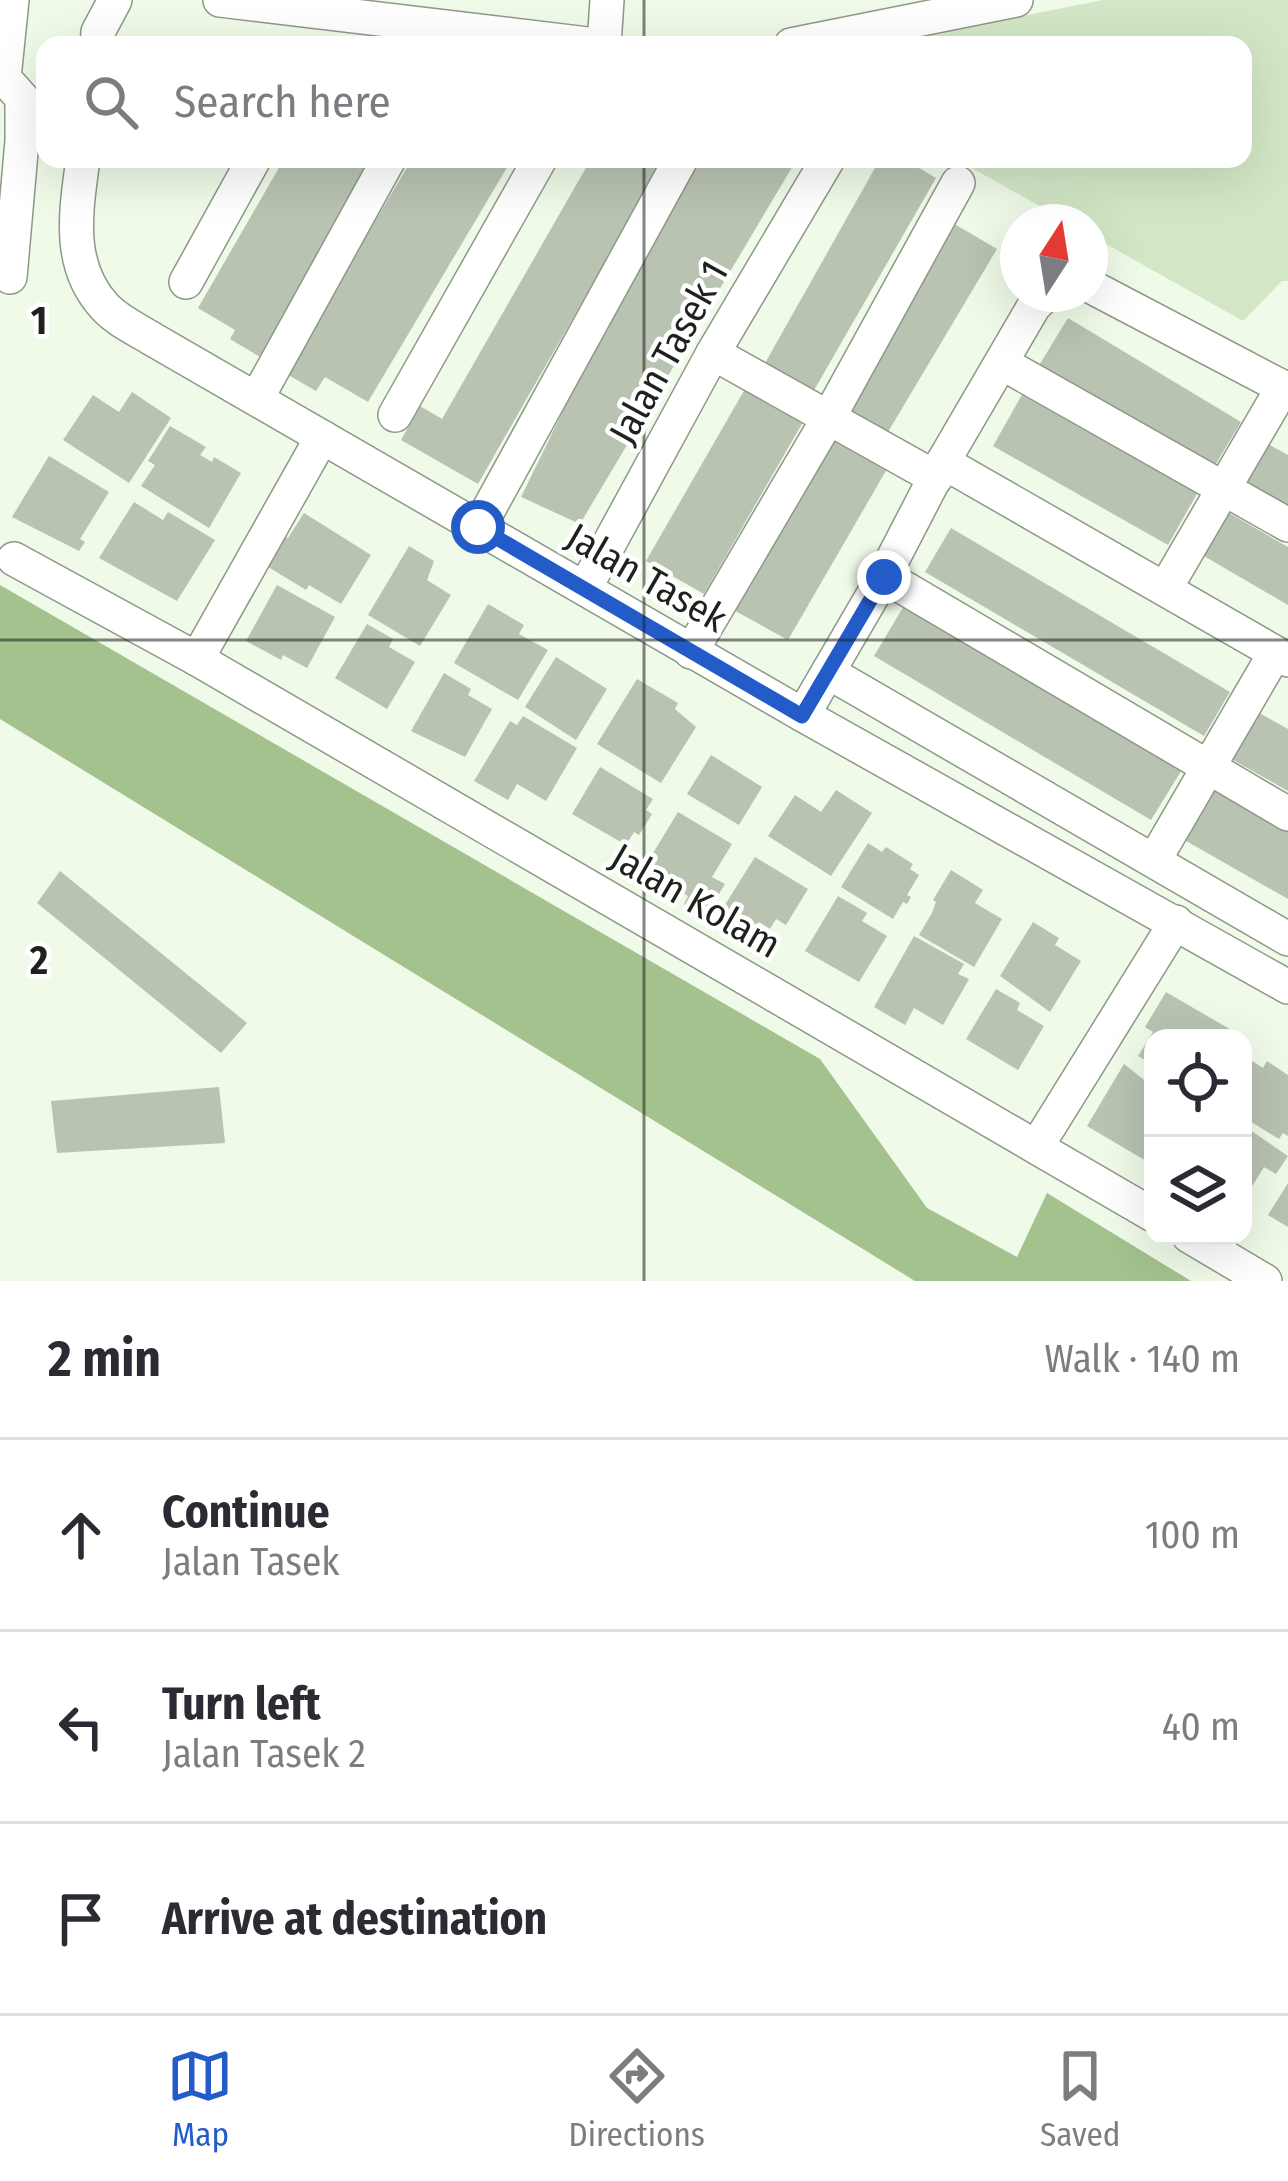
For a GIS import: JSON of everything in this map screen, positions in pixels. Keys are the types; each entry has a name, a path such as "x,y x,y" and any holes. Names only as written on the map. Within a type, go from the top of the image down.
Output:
{"street":[{"path":"10,277 22,141 22,98 2,78 12,0"},
{"path":"87,0 100,26"},
{"path":"100,26 115,1 126,0"},
{"path":"220,0 457,36"},
{"path":"601,36 607,0"},
{"path":"867,36 1016,0"},
{"path":"322,36 334,14"},
{"name":"Jalan Tasek","path":"82,168 75,223 80,271 106,309 802,716 1288,987"},
{"path":"186,282 249,168"},
{"path":"257,398 384,168"},
{"path":"395,415 535,168"},
{"path":"478,527 676,168"},
{"name":"Jalan Tasek 1","path":"585,588 713,353 823,168"},
{"path":"691,652 828,419 958,183"},
{"path":"1108,296 1285,389 1165,589"},
{"path":"802,716 1031,312"},
{"path":"713,353 828,419 939,470 1165,589 1281,656 1155,859"},
{"path":"1002,363 1288,525"},
{"path":"197,659 322,437"},
{"name":"Jalan Kolam","path":"14,559 197,659 1144,1210"},
{"path":"884,577 1288,814"},
{"path":"828,672 1288,940"},
{"path":"1037,1146 1177,922"},
{"path":"1204,1245 1265,1281"}],"green space":[{"path":"1103,0 1288,0 1288,281 1282,281 1243,321 1108,245 1108,204 1036,204 972,168 1252,168 1252,36 922,36"},
{"path":"0,585 820,1059 927,1208 1017,1257 1047,1193 1191,1281 915,1281 0,719"}],"building":[{"path":"279,168 369,168 260,357 230,339 235,330 198,308"},
{"path":"407,168 507,168 368,402 325,377 316,391 285,373"},
{"path":"586,168 659,168 478,484 401,440 420,406 442,419"},
{"path":"682,168 792,168 580,524 521,497"},
{"path":"875,168 919,168 936,178 813,392 764,365"},
{"path":"951,222 997,249 885,437 839,410"},
{"path":"1068,318 1241,422 1211,472 1038,367"},
{"path":"745,389 803,422 704,594 646,561"},
{"path":"132,392 171,418 129,483 63,440 93,395 119,412"},
{"path":"1023,393 1198,492 1168,545 993,446"},
{"path":"170,426 206,447 200,455 212,462 214,457 241,473 209,528 141,486 155,465 148,461"},
{"path":"829,436 887,469 788,640 730,608"},
{"path":"1261,440 1288,455 1288,509 1238,480"},
{"path":"49,456 109,492 80,539 85,542 79,551 12,517"},
{"path":"134,502 163,520 168,512 215,540 177,601 99,558"},
{"path":"1222,509 1288,547 1288,605 1197,552"},
{"path":"304,513 371,555 341,604 265,565 283,535 288,538"},
{"path":"951,528 1230,692 1204,736 925,572"},
{"path":"409,546 434,561 427,580 451,595 420,646 368,615"},
{"path":"277,585 335,617 307,668 246,641"},
{"path":"488,604 524,625 519,634 548,650 518,700 454,663"},
{"path":"905,604 1183,768 1151,820 874,656"},
{"path":"367,624 393,639 389,647 415,662 387,709 335,678"},
{"path":"556,657 607,689 576,740 525,707"},
{"path":"444,673 492,709 465,757 411,731"},
{"path":"637,679 678,703 675,709 696,727 661,783 597,744"},
{"path":"1252,709 1288,729 1288,791 1226,756"},
{"path":"523,716 577,748 546,801 517,784 508,800 474,781 510,721 517,725"},
{"path":"711,755 762,787 739,825 687,794"},
{"path":"600,767 653,799 646,810 652,814 626,845 572,814"},
{"path":"1206,779 1288,826 1288,899 1174,834"},
{"path":"836,790 872,813 831,876 768,836 795,795 821,812"},
{"path":"678,812 732,844 712,877 725,884 705,917 684,904 688,896 659,878 663,872 647,863"},
{"path":"868,843 882,852 886,847 913,864 910,869 919,875 907,904 903,902 893,919 841,887"},
{"path":"755,857 808,889 786,925 776,919 770,929 759,922 755,928 723,908"},
{"path":"951,870 983,890 975,903 1002,919 974,967 919,935"},
{"path":"60,871 247,1023 221,1053 37,903"},
{"path":"838,896 867,913 862,921 887,936 859,982 805,951"},
{"path":"1033,922 1059,938 1055,945 1081,961 1050,1012 1000,976"},
{"path":"914,936 964,964 958,974 969,979 943,1025 914,1008 905,1025 874,1007"},
{"path":"996,989 1020,1003 1017,1010 1044,1026 1018,1070 966,1039"},
{"path":"1166,992 1230,1029 1148,1029 1145,1027"},
{"path":"1252,1061 1263,1068 1267,1061 1288,1075 1288,1136 1283,1133 1279,1139 1252,1122"},
{"path":"1124,1064 1144,1080 1144,1160 1087,1126"},
{"path":"219,1087 225,1143 57,1153 51,1101"},
{"path":"1252,1131 1288,1156 1276,1174 1264,1167 1252,1186"},
{"path":"1288,1183 1288,1227 1268,1215"}],"route":[{"path":"478,527 802,716 884,577"}]}
